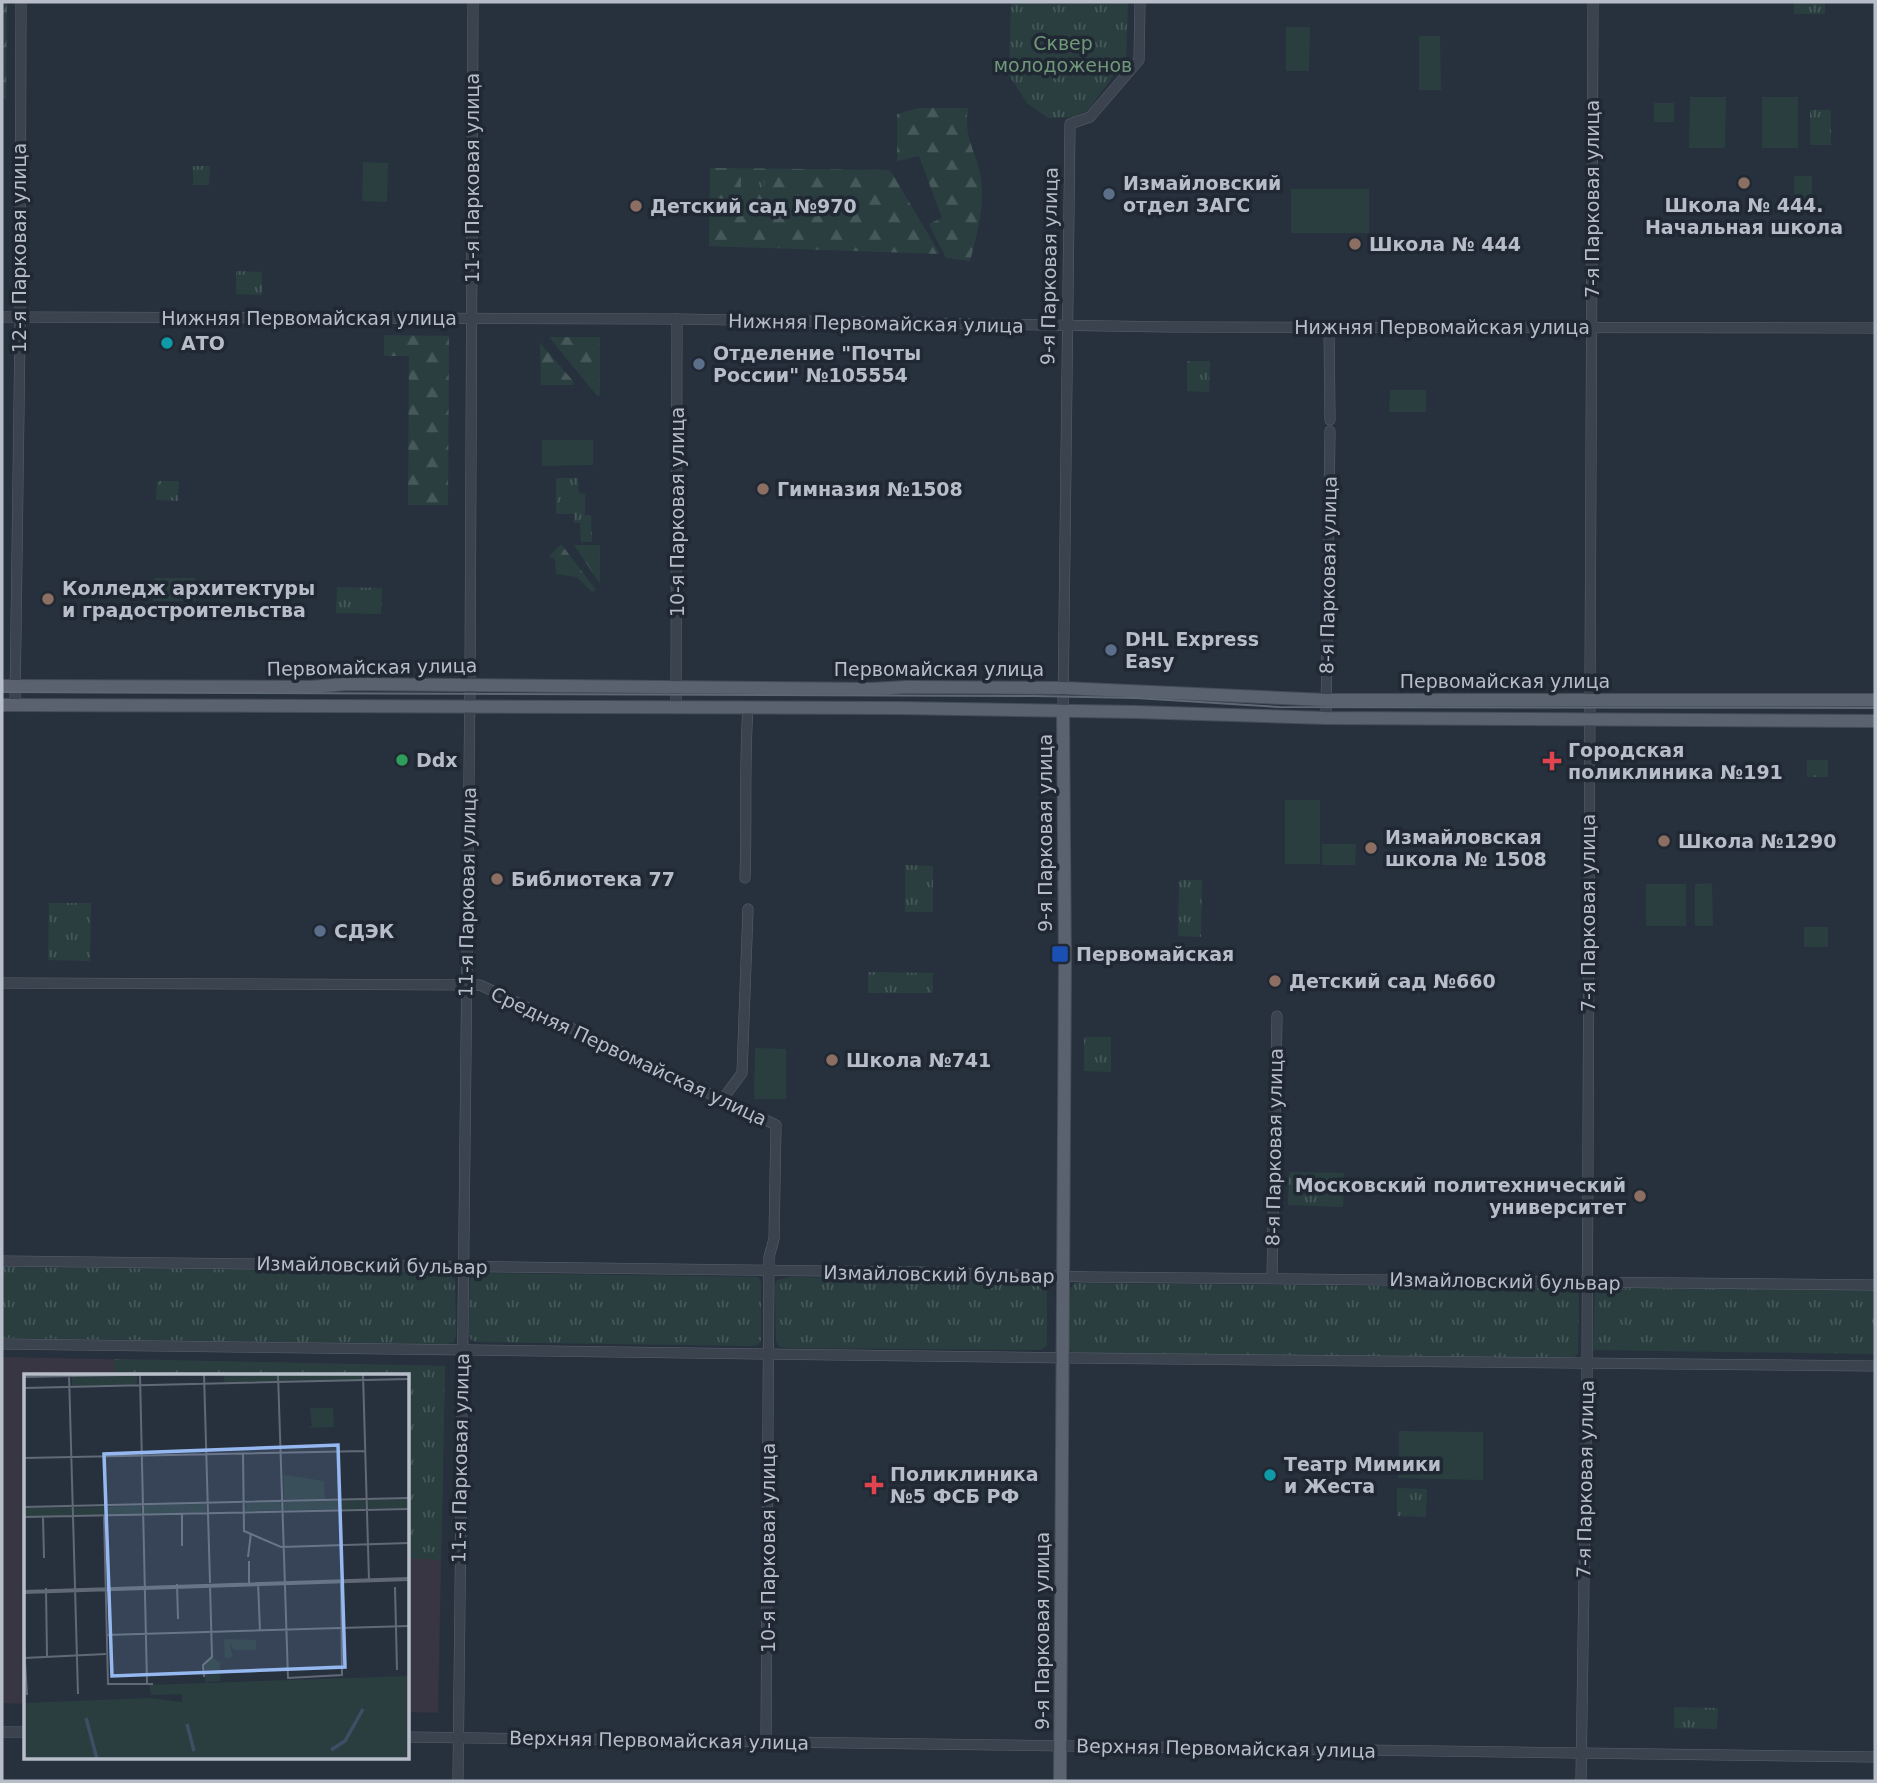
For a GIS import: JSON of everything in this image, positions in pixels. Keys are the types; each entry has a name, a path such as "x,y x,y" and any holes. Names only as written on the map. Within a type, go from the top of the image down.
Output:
{"main road":[{"name":"Первомайская улица","path":"2,686 311,687 346,684 470,684 676,688 1063,688 1326,700 1875,700"},
{"name":"Первомайская улица","path":"8,705 676,706 1063,711 1326,718 1875,720"},
{"name":"9-я Парковая улица","path":"1060,1781 1065,971 1063,711"}],"street":[{"name":"12-я Парковая улица","path":"8,705 15,686 21,2"},
{"name":"11-я Парковая улица","path":"458,1781 470,707 473,2"},
{"name":"9-я Парковая улица","path":"1063,711 1070,124 1090,117 1139,60 1140,2"},
{"name":"7-я Парковая улица","path":"1581,1781 1587,1362 1592,2"},
{"name":"Нижняя Первомайская улица","path":"2,317 677,319 1068,327 1875,328"},
{"name":"10-я Парковая улица","path":"676,706 677,319"},
{"name":"8-я Парковая улица","path":"1326,718 1329,326"},
{"path":"745,878 745,754 748,707"},
{"path":"722,1100 742,1073 748,909"},
{"name":"Средняя Первомайская улица","path":"2,983 480,985 776,1125 774,1238 769,1257 769,1353"},
{"name":"8-я Парковая улица","path":"1272,1278 1277,1016"},
{"name":"Измайловский бульвар","path":"2,1261 1875,1285"},
{"path":"2,1343 1875,1366"},
{"name":"10-я Парковая улица","path":"766,1742 769,1353"},
{"path":"2,1732 24,1732"},
{"name":"Верхняя Первомайская улица","path":"410,1737 1875,1757"}],"shaded area":[{"path":"2,1357 445,1366 438,1713 410,1712 410,1374 24,1374 24,1704 2,1703"}],"green space":[{"path":"2,2 7,2 6,99 2,99"},
{"name":"Сквер молодоженов","path":"1011,2 1128,2 1126,59 1088,110 1074,117 1048,118 1027,103 1009,75"},
{"path":"1794,2 1825,2 1825,14 1794,14"},
{"path":"1286,27 1310,27 1309,71 1286,71"},
{"path":"1419,36 1440,36 1441,90 1419,90"},
{"path":"1690,97 1726,97 1725,148 1689,148"},
{"path":"1762,97 1798,97 1798,148 1762,148"},
{"path":"1654,103 1674,103 1674,122 1654,122"},
{"path":"919,108 968,108 967,128 982,189 980,220 970,261 946,258 929,224 942,218 919,156 897,161 897,114"},
{"path":"1810,110 1831,110 1831,145 1810,145"},
{"path":"363,162 388,163 387,202 362,201"},
{"path":"193,166 210,166 209,185 193,185"},
{"path":"710,168 890,170 940,254 709,246"},
{"path":"741,173 765,174 764,189 741,188"},
{"path":"1794,176 1812,176 1812,209 1794,209"},
{"path":"1291,189 1369,189 1369,233 1291,233"},
{"path":"236,271 262,272 262,295 236,294"},
{"path":"384,335 449,336 448,505 408,505 409,356 384,356"},
{"path":"549,337 600,337 598,397"},
{"path":"540,343 573,381 574,385 541,385"},
{"path":"1187,361 1210,361 1209,392 1187,391"},
{"path":"1390,390 1426,390 1426,412 1389,412"},
{"path":"542,440 593,440 593,465 542,466"},
{"path":"556,478 578,478 579,493 585,494 585,515 591,515 592,542 581,542 580,523 574,523 574,514 556,514"},
{"path":"157,481 179,481 178,501 156,500"},
{"path":"561,544 596,590 592,592 577,577 556,574 555,559 549,556"},
{"path":"574,545 600,545 600,583 598,581"},
{"path":"154,578 195,578 195,601 153,601"},
{"path":"337,587 382,588 381,614 336,613"},
{"path":"1807,760 1828,760 1828,777 1807,777"},
{"path":"1285,800 1320,800 1320,864 1285,864"},
{"path":"1322,844 1356,844 1355,865 1322,865"},
{"path":"905,865 933,866 933,912 905,912"},
{"path":"1179,880 1202,880 1201,937 1178,936"},
{"path":"1712,883 1713,926 1695,926 1695,884"},
{"path":"1646,884 1686,884 1686,926 1646,926"},
{"path":"49,903 91,903 90,961 48,960"},
{"path":"1804,927 1828,927 1828,947 1804,947"},
{"path":"868,972 933,973 932,993 868,993"},
{"path":"1084,1037 1111,1037 1111,1072 1084,1071"},
{"path":"755,1048 786,1049 786,1099 754,1099"},
{"path":"1289,1172 1344,1173 1343,1207 1288,1205"},
{"path":"2,1267 447,1272 455,1280 456,1336 454,1342 447,1344 2,1338"},
{"path":"473,1275 758,1277 761,1282 761,1340 758,1345 751,1346 477,1342 471,1340 469,1334 470,1280"},
{"path":"791,1277 1040,1282 1045,1285 1047,1291 1047,1346 1040,1350 785,1348 779,1346 776,1341 775,1286 777,1280"},
{"path":"1075,1283 1573,1288 1579,1294 1578,1352 1575,1357 1569,1358 1076,1353 1071,1351 1069,1345 1069,1291"},
{"path":"1595,1288 1875,1290 1875,1354 1593,1350"},
{"path":"114,1359 445,1366 441,1560 410,1558 410,1374 115,1374"},
{"path":"1399,1431 1483,1432 1483,1480 1398,1478"},
{"path":"1397,1488 1427,1489 1426,1517 1397,1516"},
{"path":"1674,1707 1718,1708 1717,1729 1674,1728"}],"tram line":[{"path":"2,692 1035,696 1136,698 1279,707 1875,708"}],"place":[{"name":"Школа № 444. Начальная школа","path":"1744,183"},
{"name":"Измайловский отдел ЗАГС","path":"1109,194"},
{"name":"Детский сад №970","path":"636,206"},
{"name":"Школа № 444","path":"1355,244"},
{"name":"АТО","path":"167,343"},
{"name":"Отделение \"Почты России\" №105554","path":"699,364"},
{"name":"Гимназия №1508","path":"763,489"},
{"name":"Колледж архитектуры и градостроительства","path":"48,599"},
{"name":"DHL Express Easy","path":"1111,650"},
{"name":"Ddx","path":"402,760"},
{"name":"Городская поликлиника №191","path":"1552,761"},
{"name":"Школа №1290","path":"1664,841"},
{"name":"Измайловская школа № 1508","path":"1371,848"},
{"name":"Библиотека 77","path":"497,879"},
{"name":"СДЭК","path":"320,931"},
{"name":"Первомайская","path":"1060,954"},
{"name":"Детский сад №660","path":"1275,981"},
{"name":"Школа №741","path":"832,1060"},
{"name":"Московский политехнический университет","path":"1640,1196"},
{"name":"Театр Мимики и Жеста","path":"1270,1475"},
{"name":"Поликлиника №5 ФСБ РФ","path":"874,1485"}]}
